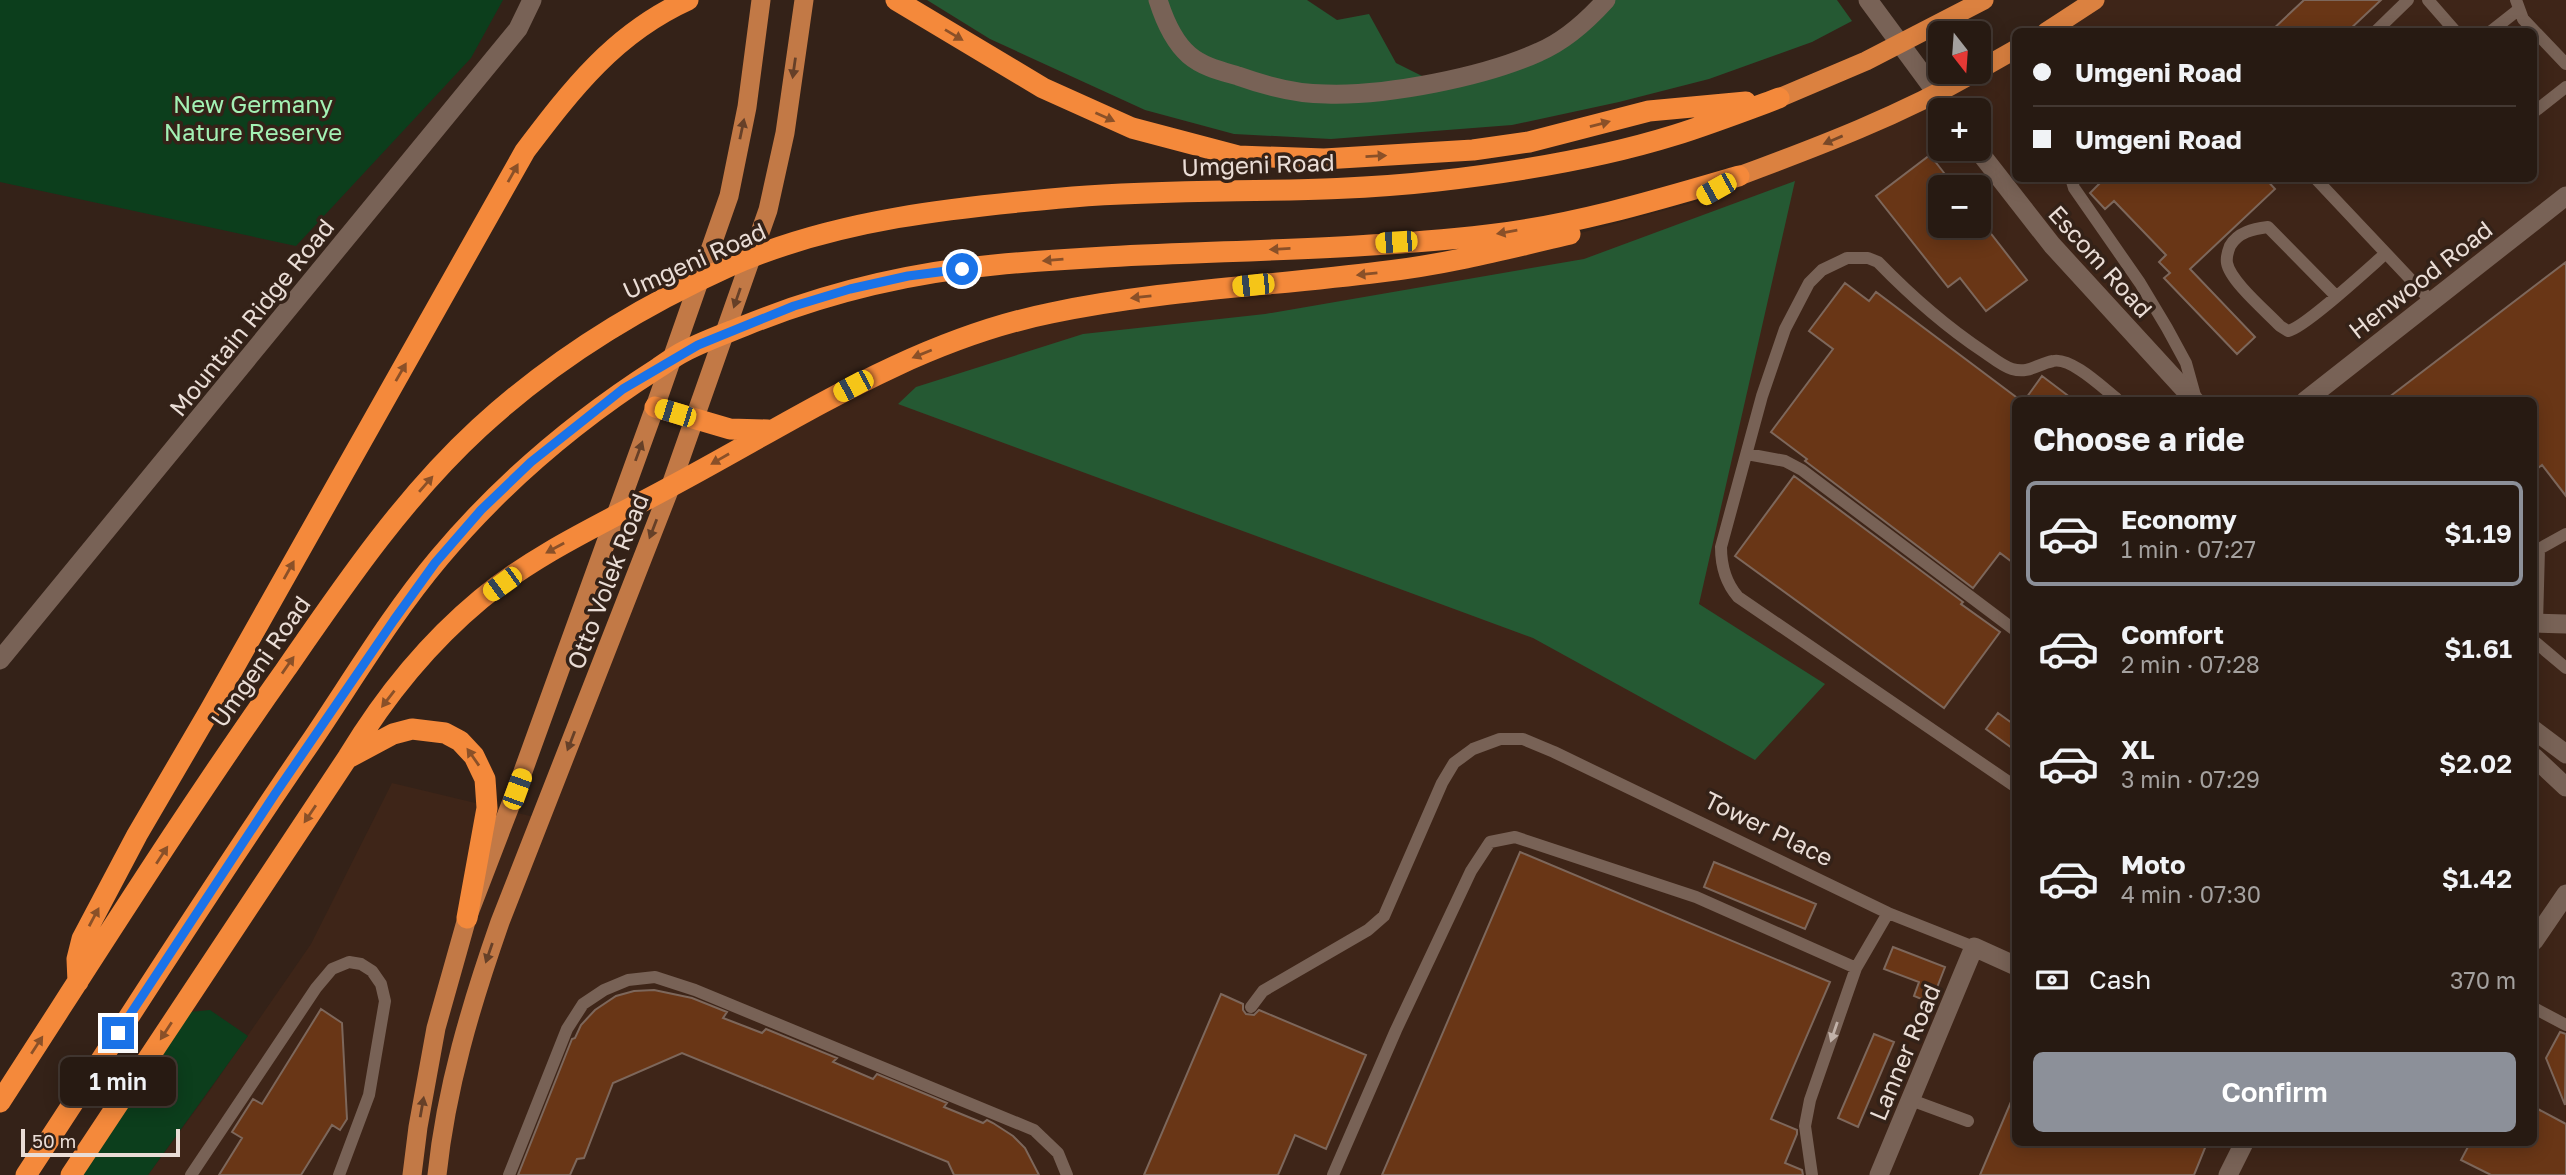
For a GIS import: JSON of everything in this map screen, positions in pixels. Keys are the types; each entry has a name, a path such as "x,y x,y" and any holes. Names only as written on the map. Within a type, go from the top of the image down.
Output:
{"highway":[{"path":"78,982 77,959 82,939 131,847 525,151 569,92 623,40 660,13 688,0"},
{"path":"896,0 1043,89 1132,128 1238,156 1324,159 1473,150 1528,142 1649,111 1779,98 1866,61 1984,0"},
{"path":"2052,28 2095,0"},
{"path":"1992,63 2012,51"},
{"path":"26,1175 275,794 435,563 481,510 531,462 623,389 683,351 794,306 850,289 908,276 989,265 1097,256 1360,245 1491,235 1642,205 1739,176 1822,145 1896,114 1953,84"},
{"name":"Umgeni Road","path":"0,1102 255,712 352,575 396,519 476,431 558,363 609,328 731,266 820,236 919,213 1077,197 1433,182 1582,158 1671,136 1779,98"},
{"path":"71,1175 368,724 425,653 481,599 546,553 670,488 770,430 895,366 959,340 1016,322 1124,299 1383,272 1470,258 1692,202 1739,176"},
{"path":"655,407 730,429 770,430"},
{"path":"348,757 393,734 412,729 445,733 460,741 474,756 485,779 488,808 467,918"}],"main road":[{"name":"Otto Volek Road","path":"412,1175 436,1028 467,918 517,789 729,196 747,107 761,0"},
{"name":"Otto Volek Road","path":"437,1175 456,1066 477,988 505,909 670,488 768,210 785,133 804,0"}],"street":[{"name":"Mountain Ridge Road","path":"0,660 518,29 532,0"},
{"path":"1158,0 1176,38 1188,54 1204,65 1292,91 1326,94 1396,89 1472,75 1540,52 1568,36 1606,0"},
{"path":"1868,0 1940,98"},
{"name":"Escom Road","path":"1986,161 2068,264 2191,397"},
{"name":"Henwood Road","path":"2310,397 2566,196"},
{"path":"2537,629 2566,624"},
{"path":"2537,732 2566,754"},
{"path":"2537,760 2566,787"},
{"path":"2537,932 2566,894"},
{"name":"Tower Place","path":"1974,947 2012,964"},
{"name":"Lanner Road","path":"1879,1175 1974,947"},
{"path":"2228,1175 2242,1146"}],"lane":[{"path":"2379,28 2408,0"},
{"path":"2428,0 2452,28"},
{"path":"2494,28 2517,5 2531,28"},
{"path":"2537,39 2566,65"},
{"path":"2537,110 2566,86"},
{"path":"2072,182 2140,283 2180,352 2194,397"},
{"path":"2319,182 2431,301"},
{"path":"2336,296 2268,227 2247,231 2232,243 2227,262 2232,274 2280,326 2288,331 2298,327 2336,296 2385,254"},
{"path":"2012,784 1738,597 1725,579 1721,547 1762,396 1785,329 1815,276 1847,258 1868,258 1878,262 1934,316 2007,368 2025,371 2054,360 2062,361 2075,367 2115,397"},
{"path":"1747,454 1785,461 1802,470 2012,628"},
{"path":"2537,548 2566,534"},
{"path":"2537,632 2566,668"},
{"name":"Tower Place","path":"1251,1007 1263,991 1368,930 1384,916 1442,783 1454,763 1473,749 1500,739 1523,739 1554,752 1888,913 1974,947"},
{"path":"1333,1175 1419,981 1471,871 1490,842 1515,837 1696,897 1856,968"},
{"path":"1812,1175 1805,1126 1810,1100 1856,968 1888,913"},
{"path":"191,1175 316,988 332,969 349,962 361,964 372,971 385,1000 369,1095 339,1175"},
{"path":"509,1175 567,1030 583,1004 604,990 628,980 655,978 695,990 1034,1130 1058,1153 1068,1175"},
{"path":"2537,1010 2566,1025"},
{"path":"1911,1100 1968,1121"}],"shaded area":[{"path":"2099,0 2566,0 2566,1175 148,1175 311,944 392,783 543,819 671,489 771,432 1006,327 1573,235 1692,203 1944,84 1992,84 1992,62 2012,53 2012,182 2537,182 2537,28 2056,28"}],"green space":[{"name":"New Germany Nature Reserve","path":"0,0 503,0 471,58 296,246 0,182"},
{"path":"927,0 1307,0 1337,20 1369,14 1396,63 1434,82 1540,52 1606,0 1837,0 1852,21 1812,42 1709,79 1619,102 1512,125 1331,139 1234,134 1145,110 990,39"},
{"path":"1795,181 1699,604 1825,684 1755,760 1533,638 898,404 916,387 1083,334 1265,314 1584,259"},
{"path":"210,1010 248,1036 148,1175 74,1175 179,1013"}],"building":[{"path":"2304,0 2381,0 2351,28 2274,28"},
{"path":"1928,157 1928,161 1935,161 1946,175 1928,175 1928,238 1991,238 1991,234 2027,280 1986,311 1960,278 1948,287 1876,196"},
{"path":"2101,182 2269,182 2275,189 2190,269 2255,337 2237,354 2164,278 2170,273 2159,262 2166,255 2114,201 2105,209 2090,193"},
{"path":"2566,262 2566,496 2542,465 2537,469 2537,397 2389,397"},
{"path":"1845,283 1869,301 1876,292 2016,397 2012,397 2012,562 2000,553 1973,588 1805,461 1807,459 1771,432 1833,349 1809,331"},
{"path":"2042,376 2070,397 2027,397"},
{"path":"1794,476 2000,632 1944,708 1735,556"},
{"path":"1998,713 2012,723 2012,748 1986,729"},
{"path":"1520,852 1830,982 1771,1119 1797,1130 1785,1163 1802,1170 1803,1175 1382,1175"},
{"path":"1714,862 1816,904 1805,929 1704,887"},
{"path":"1893,947 1945,967 1931,1003 1914,996 1919,982 1884,969"},
{"path":"654,990 692,998 727,1012 723,1018 762,1033 766,1029 837,1058 833,1062 873,1079 877,1074 947,1103 944,1107 983,1123 987,1120 1013,1136 1025,1148 1039,1175 954,1175 948,1162 682,1053 613,1083 584,1158 577,1159 570,1175 518,1175 572,1039 581,1025 595,1010 616,996 634,991"},
{"path":"1221,994 1243,1004 1246,1014 1254,1015 1259,1010 1366,1055 1326,1149 1295,1135 1278,1175 1144,1175"},
{"path":"321,1009 342,1023 347,1119 340,1130 332,1125 301,1175 219,1175 242,1138 232,1132 253,1099 262,1104"},
{"path":"2560,1032 2566,1034 2565,1105 2546,1058"},
{"path":"1874,1034 1894,1042 1858,1127 1838,1118"},
{"path":"2012,1099 2012,1146 2206,1146 2194,1175 1980,1175"},
{"path":"2537,1109 2566,1124 2566,1175 2491,1175 2461,1160 2468,1146 2537,1146"}],"route":[{"path":"118,1033 380,639 435,563 481,510 531,462 623,389 683,351 794,306 850,289 908,276 962,269"}]}
